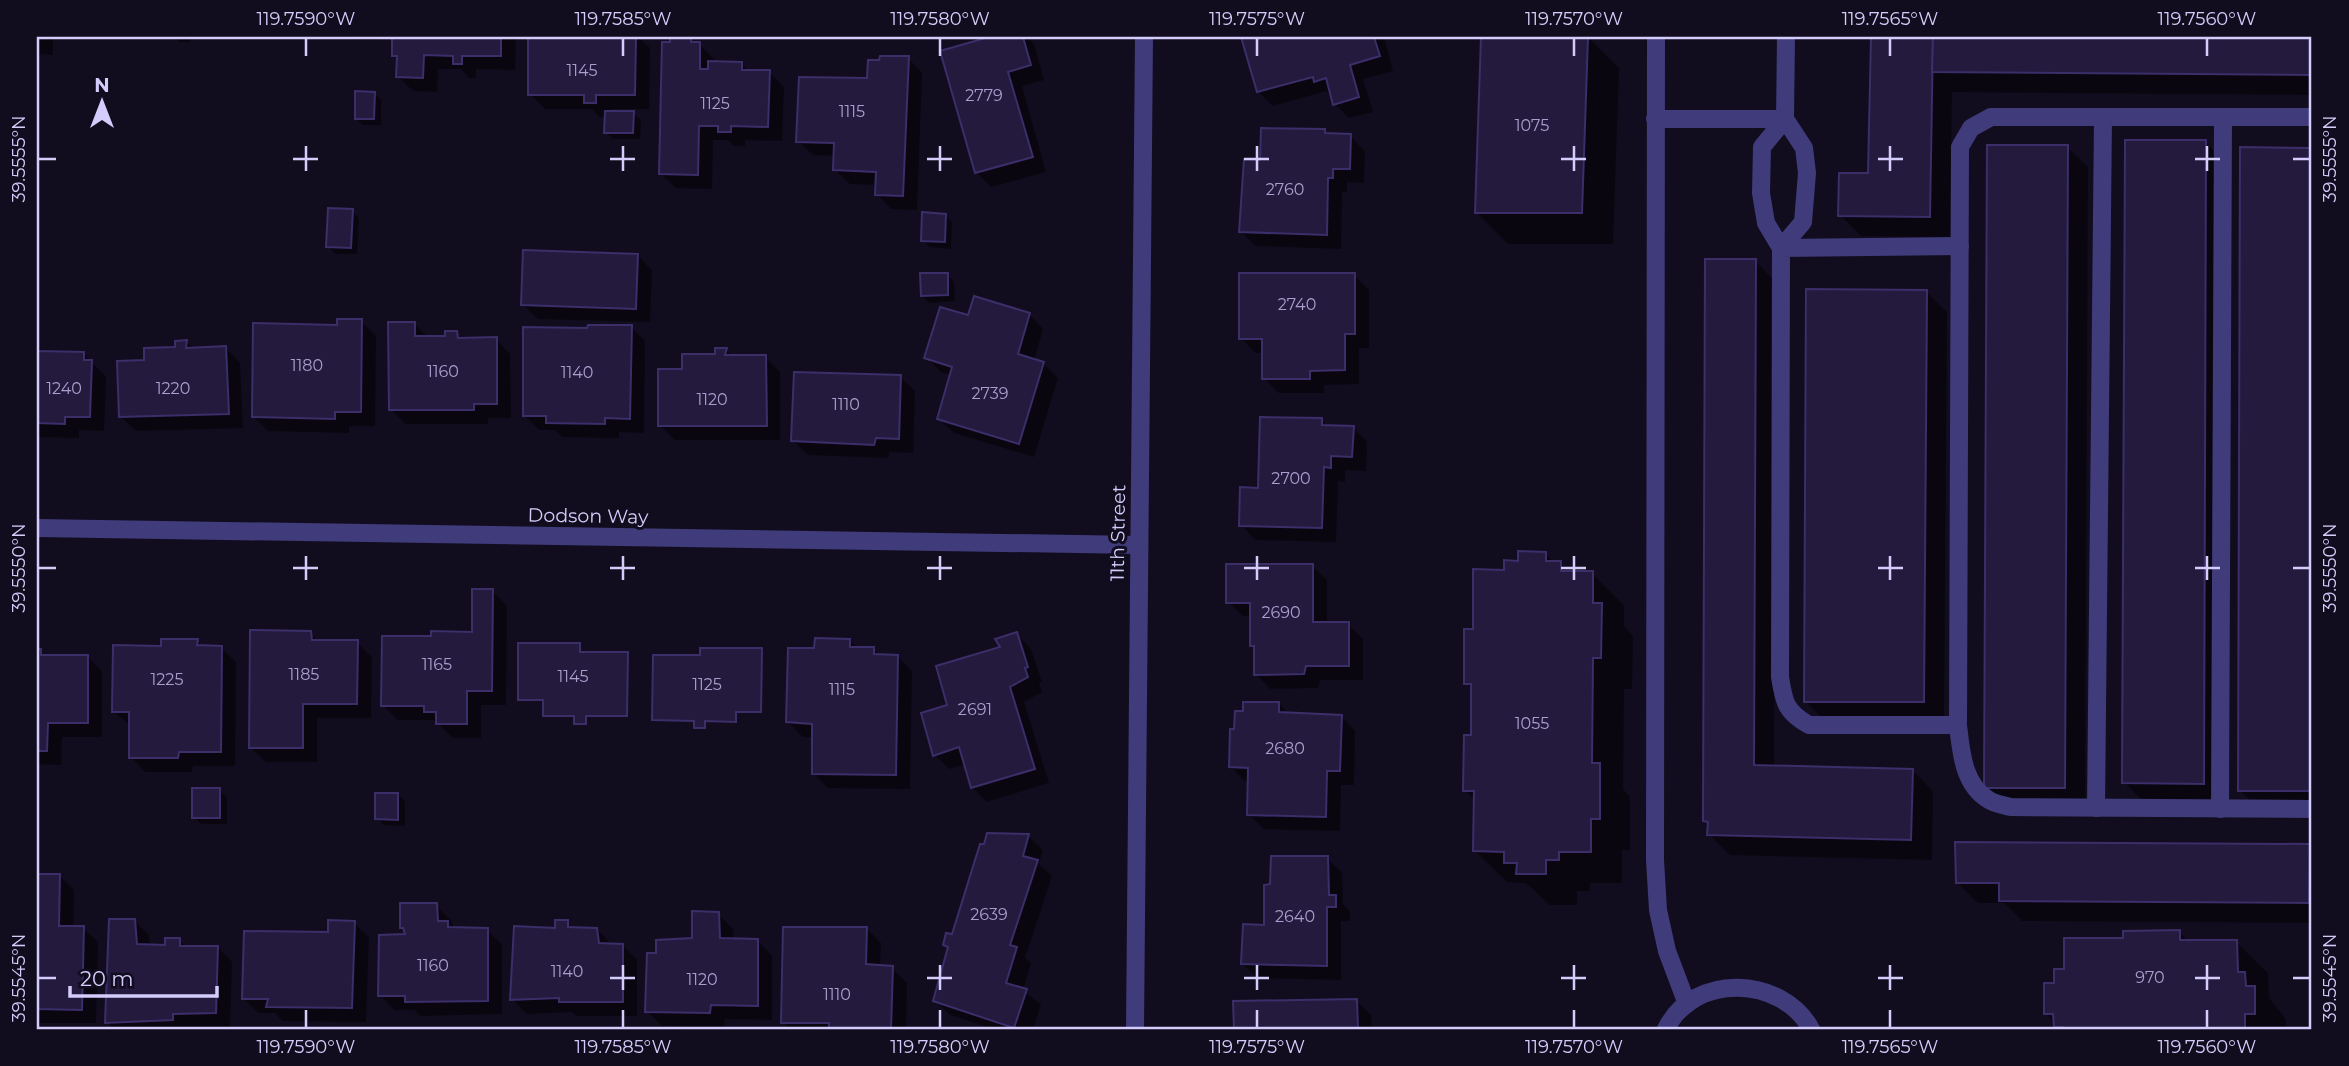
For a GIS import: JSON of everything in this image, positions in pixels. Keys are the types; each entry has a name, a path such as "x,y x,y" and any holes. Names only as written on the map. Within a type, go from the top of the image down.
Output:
{"street":[{"name":"11th Street","path":"1135,1029 1144,37"},
{"path":"1656,37 1655,860 1658,911 1667,951 1687,1004"},
{"path":"1781,248 1803,222 1807,173 1804,148 1785,119 1786,37"},
{"path":"2312,117 1991,117 1971,128 1960,147 1958,725 1962,762 1974,785 1988,800 2010,807 2312,809"},
{"path":"2096,808 2103,117"},
{"path":"2220,809 2223,117"},
{"path":"1655,119 1785,119"},
{"path":"1785,119 1762,147 1760,193 1766,223 1781,248 1780,677 1783,700 1793,716 1809,725 1958,725"},
{"path":"1781,248 1959,246"},
{"name":"Dodson Way","path":"37,528 1139,545"},
{"path":"1666,1029 1687,1004 1710,992 1736,987 1763,991 1787,1001 1811,1029"}],"building":[{"path":"392,37 501,37 501,56 462,56 462,64 453,64 453,56 424,55 423,78 396,77 397,56 392,56"},
{"path":"528,37 636,37 635,95 596,95 596,103 584,103 584,95 528,95"},
{"path":"989,37 1023,37 1031,65 1008,72 1033,157 975,173 940,51"},
{"path":"1241,37 1374,37 1380,56 1350,65 1359,97 1333,105 1326,78 1314,82 1313,77 1257,92"},
{"path":"1481,37 1588,37 1582,213 1475,213"},
{"path":"1871,37 1933,37 1930,217 1838,216 1839,173 1868,173"},
{"path":"1933,37 2312,37 2312,75 1932,72"},
{"path":"670,38 691,38 691,42 700,42 700,69 708,69 708,61 742,62 742,70 770,70 768,127 731,126 731,132 718,132 718,126 699,126 698,175 659,174 662,42 670,42"},
{"path":"880,56 909,56 903,196 875,195 876,172 833,170 834,143 796,142 799,77 867,78 868,60 879,60"},
{"path":"355,91 375,92 374,119 355,119"},
{"path":"605,111 634,111 633,133 604,133"},
{"path":"1261,128 1325,129 1325,133 1351,134 1350,169 1333,169 1333,178 1328,178 1327,235 1239,232 1244,159 1260,160"},
{"path":"2125,140 2206,140 2204,784 2122,783"},
{"path":"1987,145 2068,145 2065,788 1984,788"},
{"path":"2240,147 2312,148 2312,791 2238,791"},
{"path":"328,208 353,209 351,248 326,247"},
{"path":"922,212 946,214 945,242 921,241"},
{"path":"523,250 638,254 636,309 521,305"},
{"path":"1705,259 1756,259 1754,765 1913,769 1911,840 1707,835 1708,822 1703,821"},
{"path":"920,273 948,273 948,295 921,296"},
{"path":"1239,273 1355,273 1355,334 1345,334 1345,370 1310,371 1310,379 1262,379 1262,339 1239,339"},
{"path":"1806,289 1927,290 1924,702 1804,702"},
{"path":"974,296 1030,313 1018,354 1044,362 1019,444 937,419 952,367 924,358 940,307 968,315"},
{"path":"337,319 362,319 361,412 335,412 335,419 252,417 253,323 337,325"},
{"path":"388,322 415,322 415,336 445,336 445,331 457,331 458,338 497,337 497,404 474,404 474,410 389,410"},
{"path":"588,325 632,325 630,419 605,418 605,424 546,423 546,416 523,416 523,327 587,328"},
{"path":"187,340 186,348 226,346 229,414 119,417 117,361 144,360 144,348 175,347 175,341"},
{"path":"715,348 727,348 725,355 766,355 767,426 658,426 658,369 682,369 682,354 715,354"},
{"path":"37,351 84,352 84,360 92,360 90,417 65,417 65,424 37,423"},
{"path":"794,372 901,375 899,439 876,438 874,445 791,441"},
{"path":"1260,417 1322,418 1322,425 1354,426 1352,457 1331,456 1331,468 1324,467 1322,528 1239,526 1240,487 1258,488"},
{"path":"1518,551 1546,552 1546,561 1561,561 1561,571 1593,571 1593,603 1602,603 1601,658 1593,658 1592,763 1600,763 1600,819 1591,819 1591,852 1559,852 1559,860 1546,860 1546,874 1516,874 1517,863 1504,863 1504,852 1473,851 1474,791 1463,791 1464,735 1471,735 1471,684 1464,684 1464,629 1473,629 1473,569 1504,570 1504,560 1518,561"},
{"path":"1226,564 1313,564 1313,622 1349,622 1349,666 1306,666 1304,674 1254,675 1254,646 1250,646 1250,603 1226,603"},
{"path":"472,589 493,589 492,691 467,691 467,724 436,724 436,712 424,712 424,706 381,706 382,636 431,636 431,631 472,632"},
{"path":"250,630 311,631 312,640 358,640 357,704 303,704 303,748 249,748"},
{"path":"1017,632 1028,667 1025,668 1028,677 1010,687 1035,769 971,788 959,747 933,756 921,713 947,705 936,666 1000,647 995,639"},
{"path":"815,638 850,639 850,647 874,647 874,654 898,655 896,775 812,774 812,724 786,722 788,648 814,648"},
{"path":"161,639 198,639 197,645 222,646 221,752 179,752 178,758 129,758 129,712 112,712 113,645 161,646"},
{"path":"518,643 580,643 580,652 628,652 627,716 586,716 586,724 574,724 574,716 543,716 543,700 518,700"},
{"path":"700,648 762,648 761,712 736,712 736,722 705,721 705,728 694,728 694,721 652,720 653,655 700,655"},
{"path":"37,649 41,649 41,655 88,655 88,723 48,723 47,751 37,751"},
{"path":"1243,702 1279,702 1279,712 1342,715 1340,771 1327,771 1326,817 1247,815 1248,768 1229,767 1230,729 1234,729 1235,711 1243,711"},
{"path":"192,788 220,788 220,818 192,818"},
{"path":"375,793 398,793 398,820 375,819"},
{"path":"987,833 1029,834 1023,856 1038,860 1010,945 1017,947 1006,983 1027,989 1014,1028 933,1001 948,947 943,945 946,933 952,934 980,844 984,844"},
{"path":"1955,842 2310,844 2309,903 1999,901 1999,883 1956,883"},
{"path":"1271,856 1328,856 1329,895 1336,895 1336,907 1327,907 1327,966 1241,964 1243,924 1264,925 1264,885 1270,884"},
{"path":"37,874 60,874 59,926 84,926 82,1010 37,1009"},
{"path":"400,903 437,903 438,921 448,921 448,927 488,928 488,1001 405,1002 405,996 378,996 379,935 405,934 403,928 400,928"},
{"path":"692,911 719,912 720,938 758,939 758,1006 711,1005 710,1013 645,1012 647,953 656,953 656,940 692,938"},
{"path":"109,919 135,919 137,944 165,945 165,938 180,938 180,946 218,946 216,1013 173,1014 173,1020 105,1023"},
{"path":"328,920 355,921 352,1008 266,1007 268,999 242,999 244,931 328,932"},
{"path":"555,920 568,920 568,927 597,928 599,943 623,944 623,1002 559,1002 559,998 510,1000 514,926 555,928"},
{"path":"783,927 867,927 866,964 893,966 891,1029 829,1029 829,1023 781,1023"},
{"path":"2180,930 2180,940 2237,940 2238,972 2245,972 2246,986 2255,986 2255,1014 2245,1014 2245,1028 2063,1029 2054,1027 2053,1014 2044,1014 2044,983 2054,983 2054,969 2064,969 2064,938 2123,938 2123,931"},
{"path":"1357,999 1358,1029 1234,1029 1233,1001"}]}
